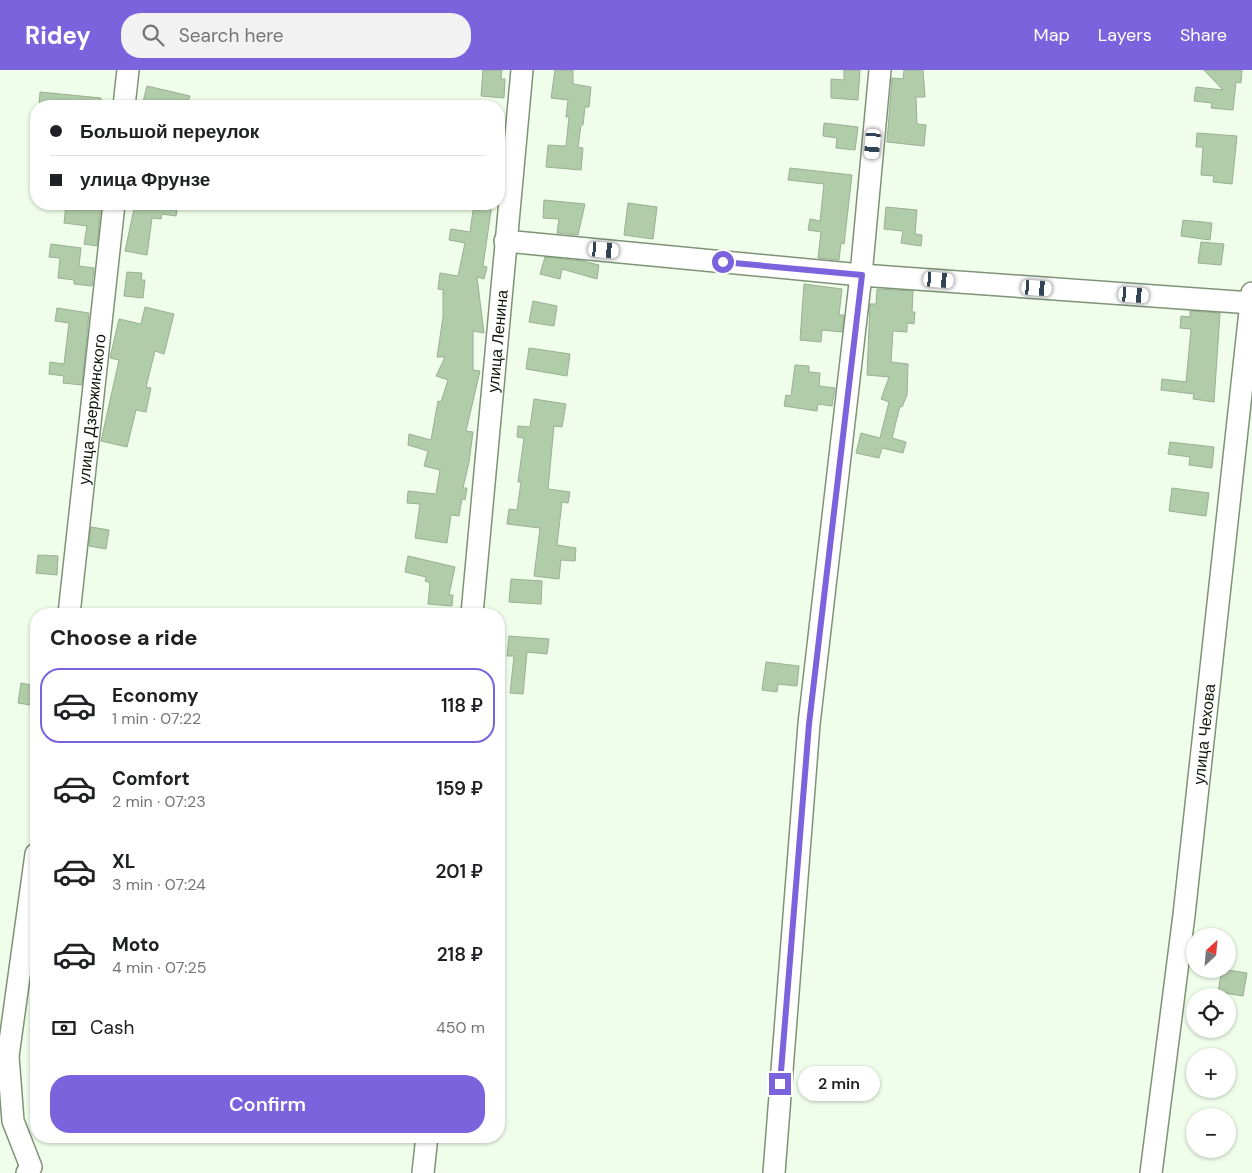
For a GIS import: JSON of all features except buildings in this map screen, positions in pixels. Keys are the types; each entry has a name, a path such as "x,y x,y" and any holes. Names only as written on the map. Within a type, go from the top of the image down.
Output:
{"street":[{"path":"125,100 128,70"},
{"name":"улица Ленина","path":"473,608 522,70"},
{"path":"774,1173 809,724 862,275 880,70"},
{"name":"улица Дзержинского","path":"70,608 113,210"},
{"path":"505,241 862,275 1252,300"},
{"name":"улица Чехова","path":"1151,1173 1184,915 1252,300"},
{"path":"26,1173 31,1167 13,1121 8,1056 30,897"},
{"path":"423,1173 426,1143"}],"route":[{"path":"723,262 862,275 809,724 780,1084"}]}
